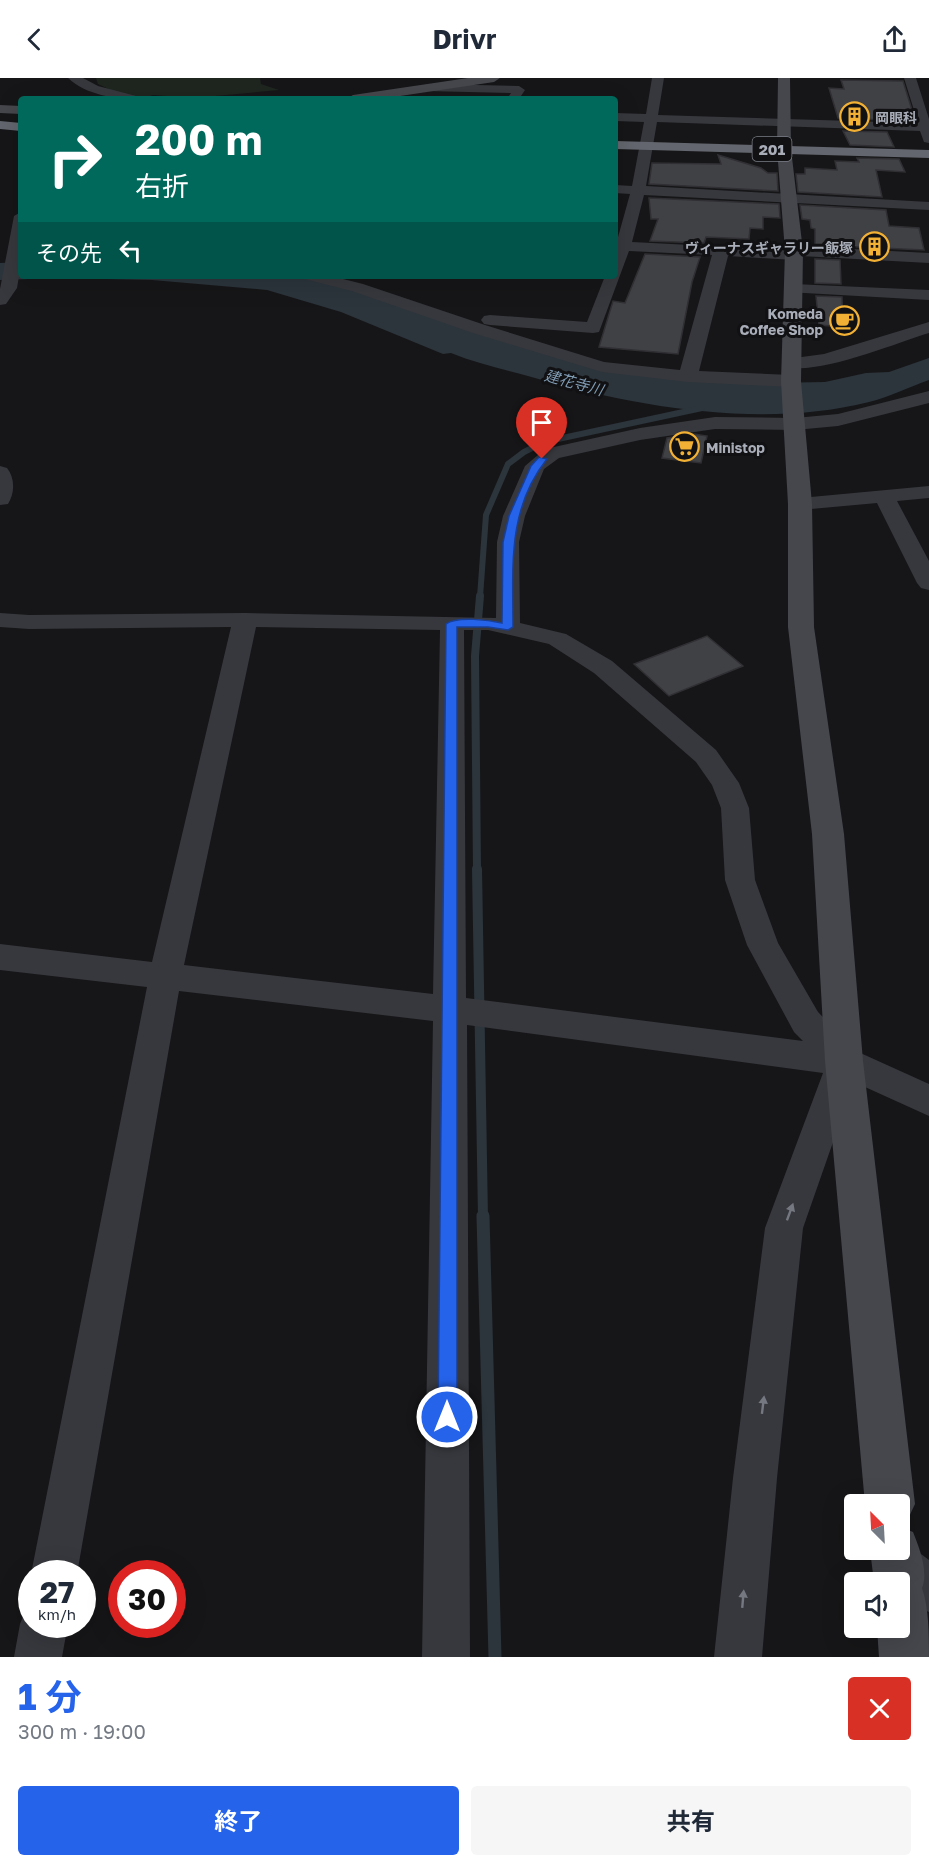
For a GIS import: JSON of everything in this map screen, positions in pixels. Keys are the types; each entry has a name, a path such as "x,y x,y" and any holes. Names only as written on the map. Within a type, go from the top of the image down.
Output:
{"highway":[{"path":"0,125 18,126"},
{"name":"201","path":"618,145 929,154"}],"street":[{"path":"74,78 94,89 121,96"},
{"path":"374,96 409,91 432,83 494,78"},
{"path":"618,262 639,190 658,78"},
{"path":"784,78 784,149 794,253 792,372 800,504 801,627 828,834 844,1061 889,1494"},
{"path":"900,78 919,79"},
{"path":"618,117 928,131 910,78"},
{"path":"432,83 519,90 515,96"},
{"path":"0,109 18,110"},
{"path":"618,189 929,206"},
{"path":"0,300 9,288 7,282 18,231"},
{"path":"624,246 929,258"},
{"path":"688,376 721,251"},
{"path":"324,279 357,287 579,361 603,367 688,376 792,372 929,327"},
{"path":"579,361 612,279"},
{"path":"794,289 929,295"},
{"path":"461,323 482,320 593,328"},
{"path":"508,627 508,542 518,507 535,466 542,459 567,449 715,423 838,420 929,397"},
{"path":"0,472 3,492 0,499"},
{"path":"800,504 885,498 929,492"},
{"path":"885,498 929,583"},
{"path":"0,620 29,622 245,620 488,623 557,639 603,667 706,756 725,783 735,808 740,880 763,945 806,1022 844,1061"},
{"path":"57,1560 165,977 245,620"},
{"path":"446,1657 452,624"},
{"path":"0,957 450,1009 844,1061 929,1101"},
{"path":"738,1657 755,1478 784,1228 844,1061"},
{"path":"38,1657 41,1638"},
{"path":"906,1638 906,1657"}],"shaded area":[{"path":"96,78 260,78 261,84 279,90 214,96 129,96 98,84"}],"water":[{"path":"18,262 18,279 29,279 0,280 0,263"},
{"name":"建花寺川","path":"105,279 307,279 353,290 577,362 771,383 825,382 866,373 889,372 929,358 929,380 876,400 828,410 786,414 700,411 616,398 493,367 451,353 443,354 341,312 267,290 152,280"}],"building":[{"path":"841,80 903,81 912,110 877,109 881,120 838,118 829,88 844,89"},
{"path":"843,131 887,132 894,147 850,145"},
{"path":"718,155 761,168 768,173 777,173 778,191 649,184 652,163 721,164"},
{"path":"857,158 899,159 905,172 876,170 882,197 798,192 796,174 805,174 805,168 837,170 835,161 859,162"},
{"path":"649,198 779,204 780,218 763,217 763,229 750,228 749,239 706,237 704,243 650,241 658,219 651,219"},
{"path":"800,205 886,210 889,226 919,228 924,250 815,245 815,229 811,228 810,220 802,219"},
{"path":"645,254 700,257 692,282 678,354 599,347 613,301 625,303"},
{"path":"815,259 840,260 841,284 815,283"},
{"path":"816,296 842,297 843,327 819,325"},
{"name":"Ministop","path":"694,434 707,436 701,463 662,458 667,438"},
{"path":"707,636 743,666 669,696 634,664"}],"waterway":[{"path":"480,597 486,515 508,464 524,452 544,442 702,408"},
{"path":"477,870 475,656 480,596"},
{"path":"477,869 483,1217"},
{"path":"483,1216 495,1657"}],"place":[{"name":"岡眼科","path":"854,117"},
{"name":"ヴィーナスギャラリー飯塚","path":"874,247"},
{"name":"Komeda Coffee Shop","path":"844,321"},
{"name":"Ministop","path":"685,447"}],"route":[{"path":"447,1417 452,624 488,623 508,627 508,542 514,516 535,466 542,459"}]}
